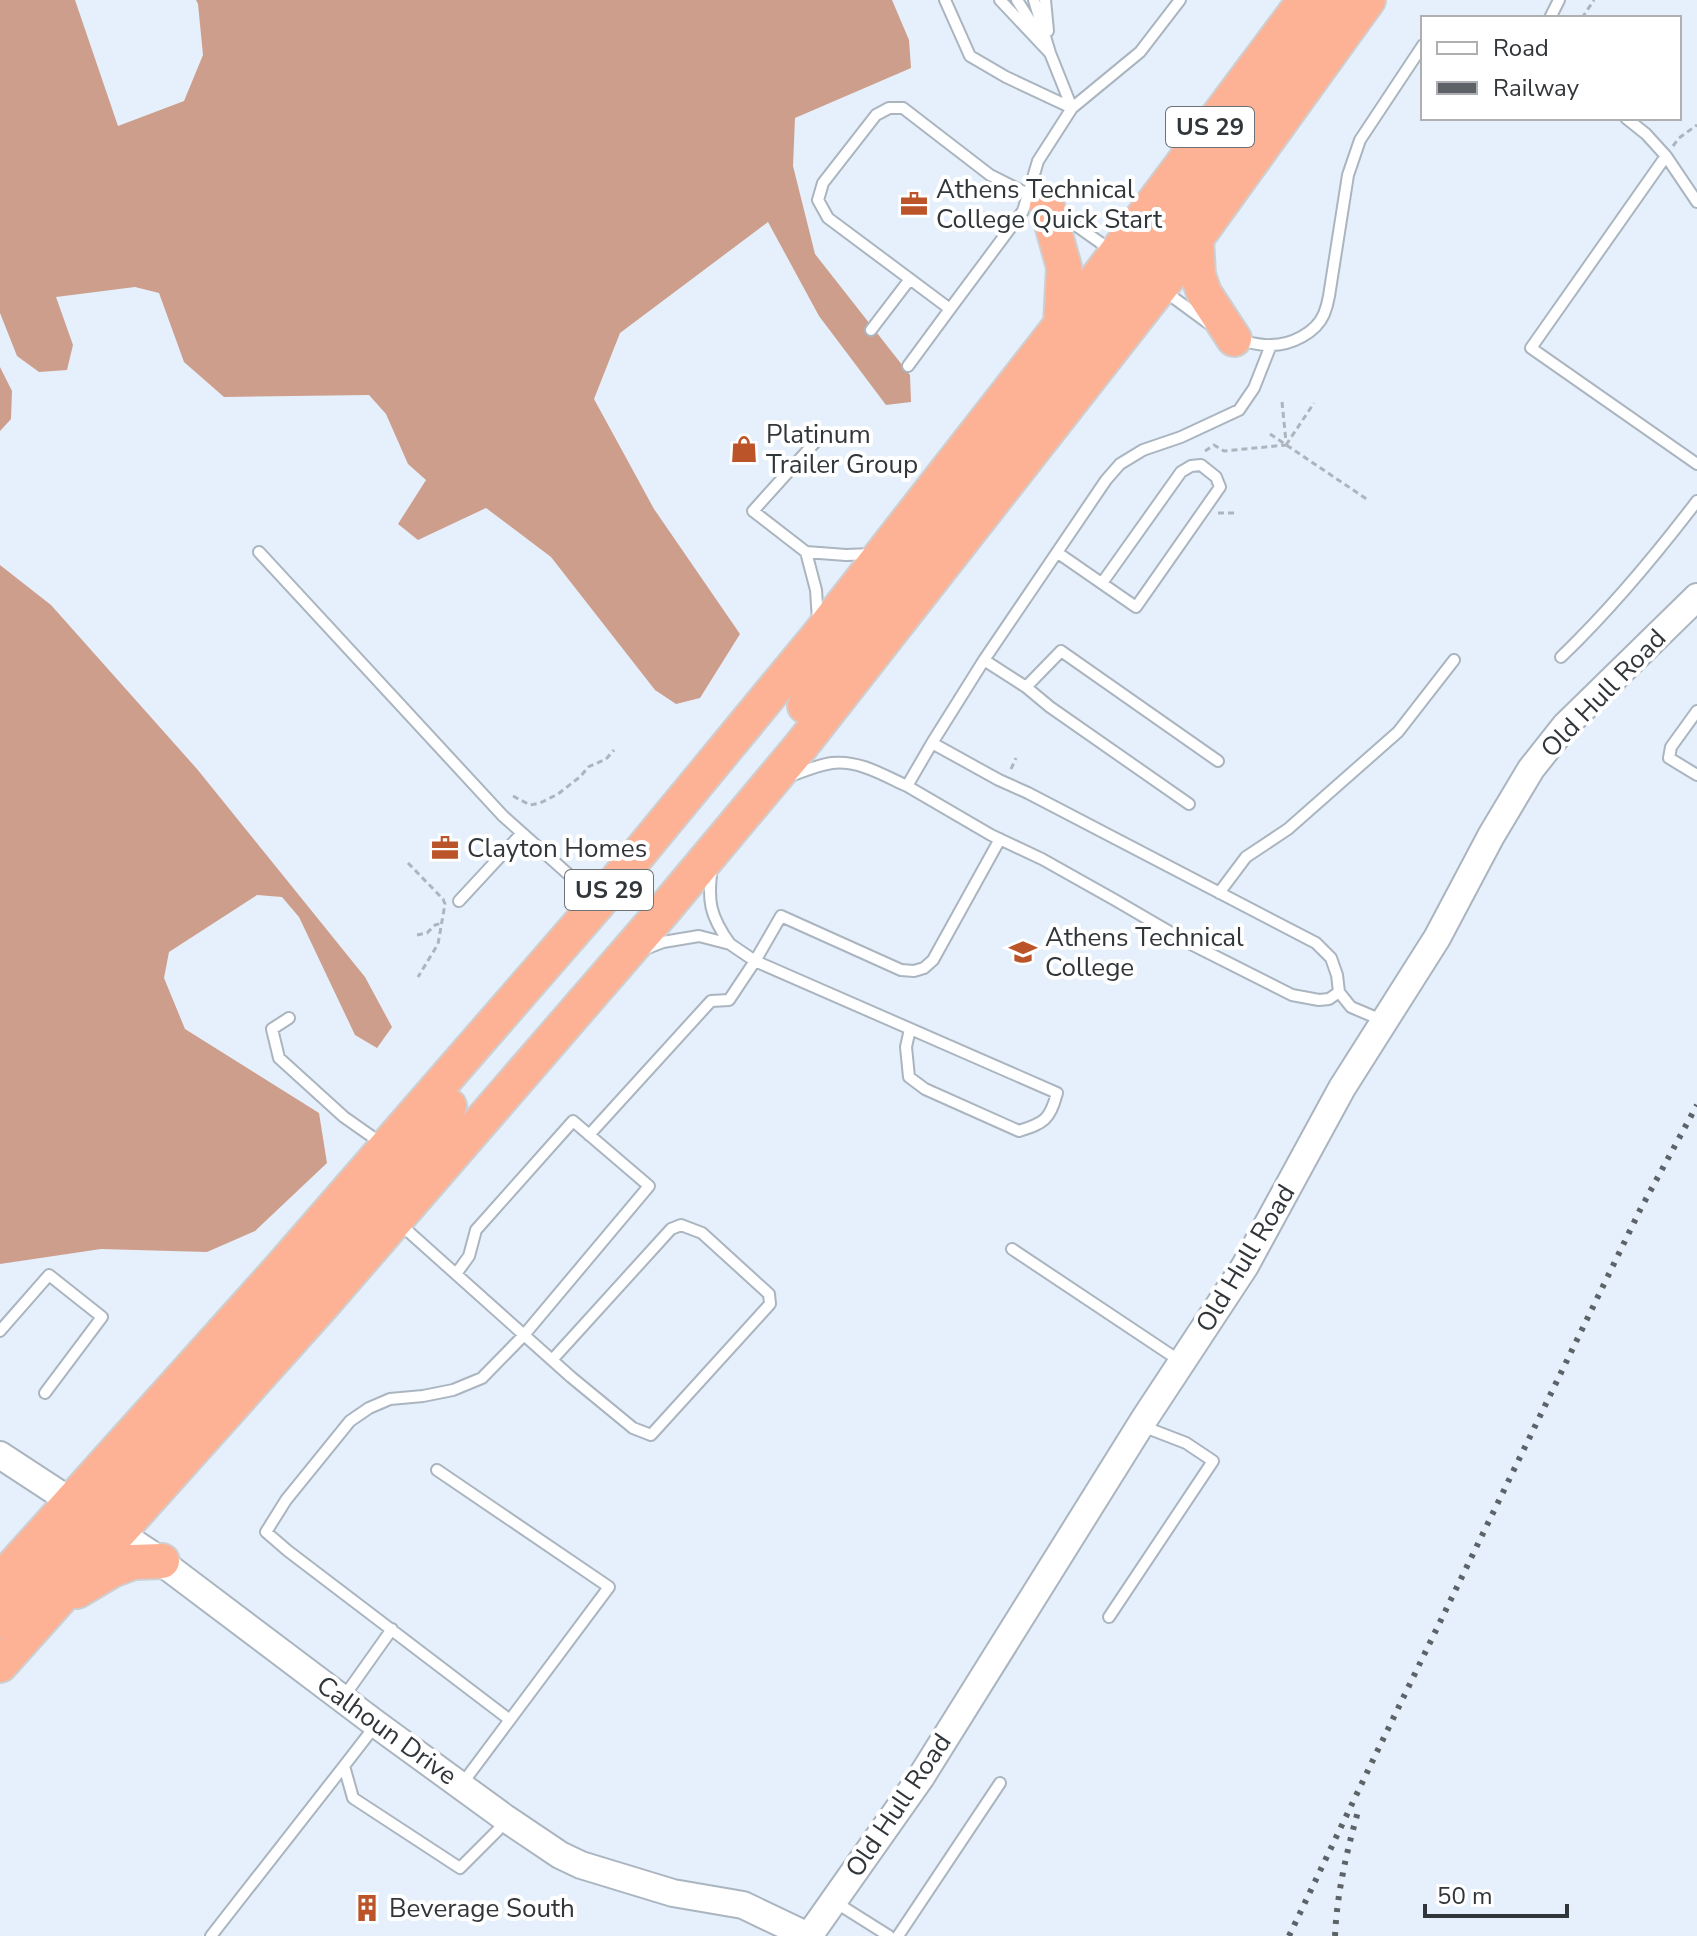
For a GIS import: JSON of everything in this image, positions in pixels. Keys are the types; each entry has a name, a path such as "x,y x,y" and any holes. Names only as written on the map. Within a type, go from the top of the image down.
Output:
{"highway":[{"name":"US 29","path":"0,1581 95,1516 323,1304 745,814 1138,270 1305,0"},
{"path":"745,814 763,763 874,607 1247,128 1298,55 1331,0"},
{"name":"US 29","path":"0,1665 53,1605 95,1516 271,1280 599,902 819,635 1061,325 1138,270 1196,240 1368,0"},
{"path":"1037,200 1064,267 1061,325"},
{"path":"1196,240 1198,275 1204,293 1234,339"},
{"path":"0,1621 258,1339 369,1210 467,1082 500,1015"},
{"path":"53,1605 112,1570 133,1562 162,1561"}],"main road":[{"name":"Old Hull Road","path":"808,1936 921,1777 1140,1426 1245,1266 1342,1088 1437,938 1531,769 1565,726 1697,597"},
{"name":"Calhoun Drive","path":"0,1456 162,1561 376,1724 560,1855 581,1865 673,1893 743,1905 808,1936"}],"lane":[{"path":"945,0 970,56 1072,108"},
{"path":"1000,0 1050,53"},
{"path":"1017,0 1050,53"},
{"path":"1034,0 1050,53 1072,108"},
{"path":"1045,0 1050,53"},
{"path":"1037,200 1038,161 1072,108 1140,52 1180,0"},
{"path":"950,309 828,218 818,200 823,183 876,115 889,108 903,108 990,175 1079,226 1234,339 1271,345 1289,343 1306,334 1324,315 1348,175 1360,140 1421,48"},
{"path":"1628,120 1666,156 1697,202"},
{"path":"1666,156 1531,348 1697,464"},
{"path":"908,366 1023,211 1037,200"},
{"path":"871,330 910,279"},
{"path":"907,786 984,660 1106,480 1120,464 1143,450 1181,437 1239,410 1254,388 1271,345"},
{"path":"817,440 753,511 806,552 882,554"},
{"path":"1058,553 1136,607 1220,487 1216,477 1201,465 1188,467 1177,477 1102,583"},
{"path":"1561,657 1597,623 1697,501"},
{"path":"259,552 503,816 599,902"},
{"path":"806,552 816,590 819,635"},
{"path":"1026,687 1061,651 1218,761"},
{"path":"984,660 1189,804"},
{"path":"1219,893 1246,857 1288,829 1398,732 1454,660"},
{"path":"1697,711 1671,747 1669,758 1697,775"},
{"path":"932,743 1316,943 1327,952 1334,966 1339,992 1351,1007 1385,1022"},
{"path":"769,784 832,763 871,768 1054,866 1187,942 1292,995 1319,1000 1329,999 1339,992"},
{"path":"459,901 522,833"},
{"path":"589,1135 711,1001 729,1000 781,916 901,970 924,968 944,943 1000,839"},
{"path":"715,850 710,904 718,927 730,944"},
{"path":"623,958 663,942 686,937 699,936 730,944 755,961 1057,1093 1053,1110 1040,1124 1019,1131 925,1089 909,1077 906,1047 910,1029"},
{"path":"289,1018 272,1029 279,1058 344,1117 386,1147"},
{"path":"456,1274 469,1256 476,1230 573,1121 649,1186 524,1335 482,1378 453,1390 390,1399 350,1421 286,1500 266,1532 510,1720"},
{"path":"395,1220 552,1360 633,1428 651,1435 770,1304 769,1294 702,1233 681,1225 671,1229 552,1360"},
{"path":"1012,1249 1181,1362"},
{"path":"0,1331 49,1275 102,1317 45,1393"},
{"path":"1109,1617 1213,1461 1186,1443 1140,1426"},
{"path":"437,1470 609,1587 461,1785"},
{"path":"343,1698 392,1629"},
{"path":"211,1936 376,1724"},
{"path":"344,1766 353,1798 460,1868 498,1830 505,1818"},
{"path":"898,1936 1000,1783"},
{"path":"834,1901 889,1936"}],"path":[{"path":"1666,156 1679,138 1697,125"},
{"path":"1282,402 1286,445"},
{"path":"1286,445 1314,403"},
{"path":"1270,434 1368,500"},
{"path":"1214,445 1224,451 1286,445"},
{"path":"513,796 530,805 540,803 558,794 588,767 606,759 614,750"},
{"path":"408,863 445,904 438,944 418,977"},
{"path":"417,935 443,923"}],"shaded area":[{"path":"0,0 75,0 118,126 184,101 203,55 196,0 892,0 909,40 911,68 795,118 793,166 815,254 910,375 911,402 886,405 819,316 768,222 620,333 594,399 654,509 740,634 700,698 676,704 655,690 551,557 486,508 418,540 398,524 426,480 408,464 386,414 369,395 224,397 184,362 159,293 135,287 56,297 73,345 67,370 39,372 17,356 0,313"},
{"path":"0,367 12,391 11,419 0,431"},
{"path":"0,565 51,605 197,769 365,977 392,1027 377,1048 355,1035 299,917 282,897 257,895 169,952 164,978 185,1029 319,1113 327,1163 255,1231 207,1252 101,1249 0,1264"}],"railway":[{"path":"1289,1936 1640,1210 1697,1105"},
{"path":"1335,1936 1343,1871 1359,1808"}],"place":[{"name":"Athens Technical College Quick Start","path":"914,204"},
{"name":"Platinum Trailer Group","path":"744,449"},
{"name":"Clayton Homes","path":"445,848"},
{"name":"Athens Technical College","path":"1023,952"},
{"name":"Beverage South","path":"367,1908"}]}
